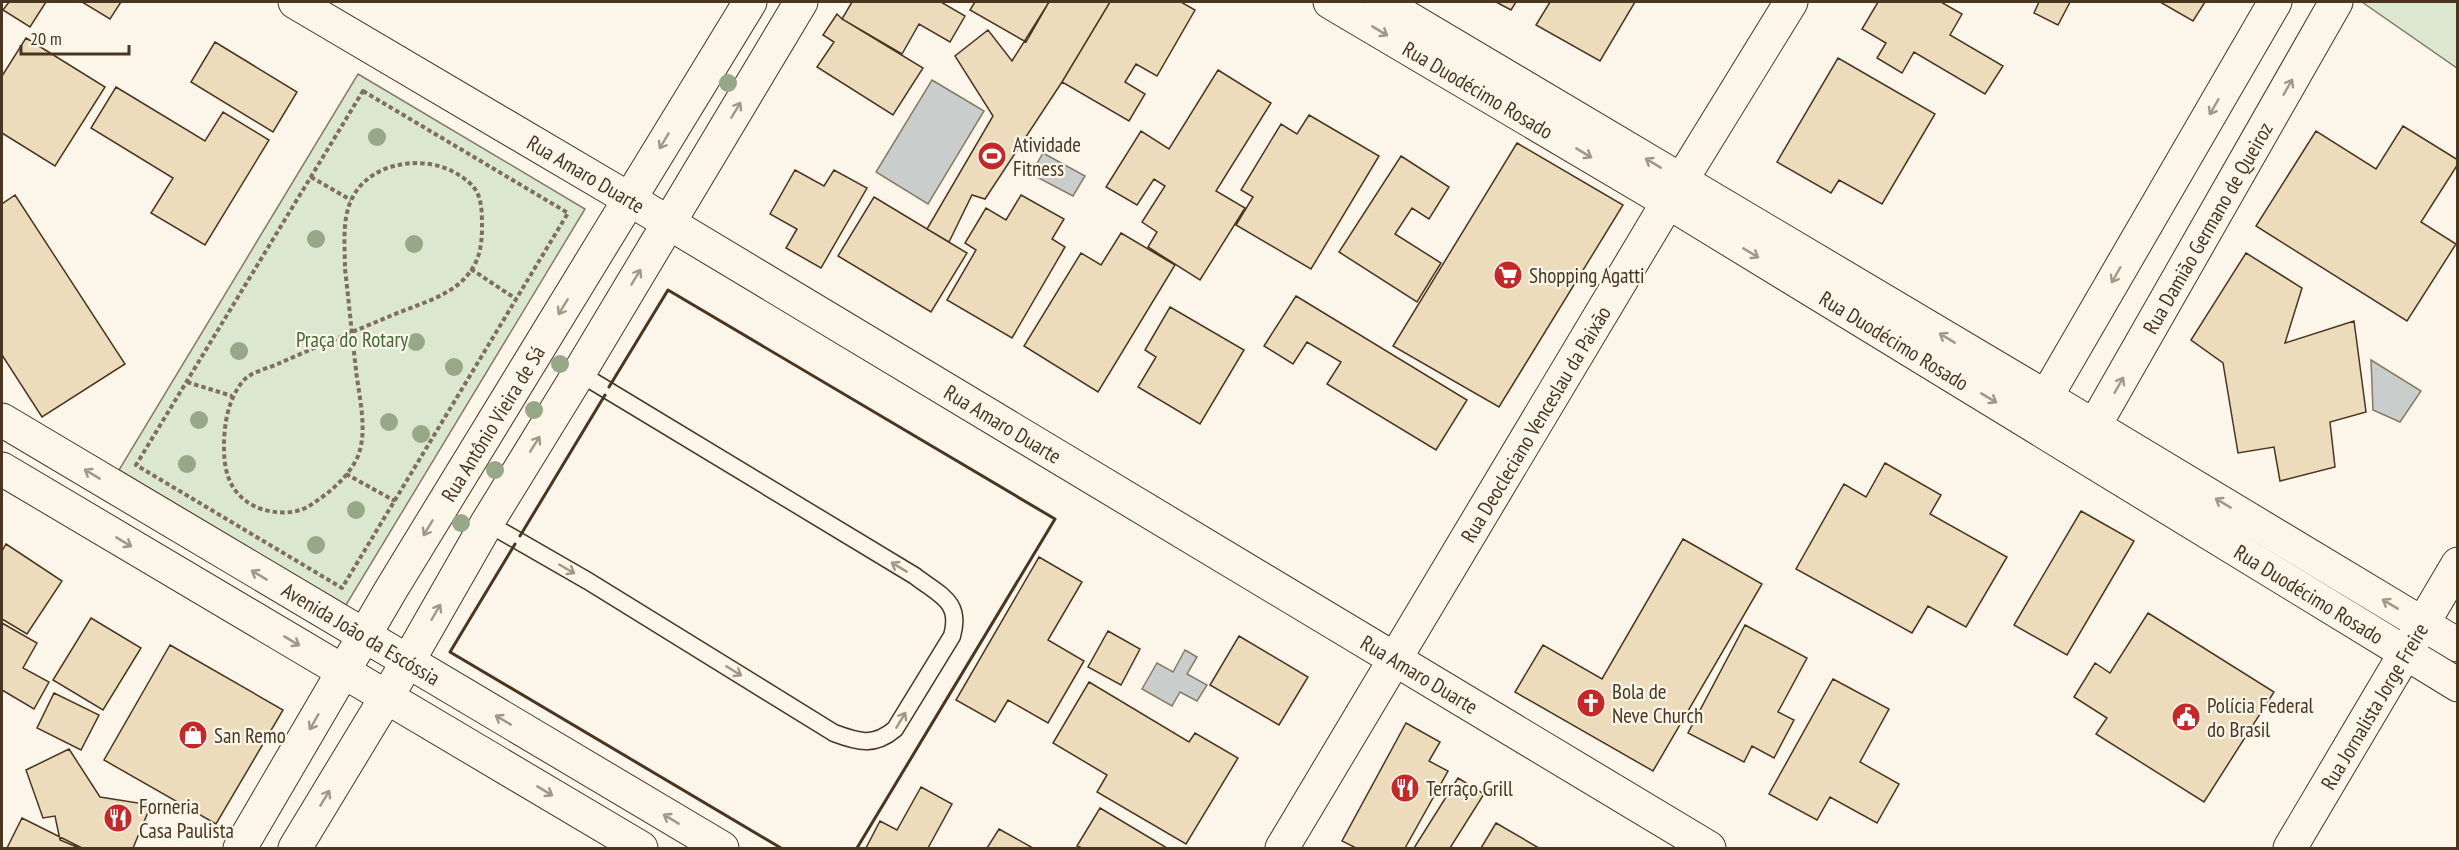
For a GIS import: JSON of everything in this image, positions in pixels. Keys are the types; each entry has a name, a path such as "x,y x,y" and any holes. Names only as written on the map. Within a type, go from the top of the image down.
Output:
{"street":[{"name":"Rua Amaro Duarte","path":"295,2 668,223 1709,849"},
{"name":"Rua Antônio Vieira de Sá","path":"240,849 363,637 750,2"},
{"path":"295,849 407,663 487,523 801,2"},
{"name":"Rua Duodécimo Rosado","path":"1330,2 1675,191"},
{"name":"Rua Duodécimo Rosado","path":"1381,2 1675,191 2087,440 2405,654 2457,685"},
{"name":"Rua Deocleciano Venceslau da Paixão","path":"1282,849 1675,191 1791,2"},
{"path":"2037,409 2275,2"},
{"name":"Rua Damião Germano de Queiroz","path":"2087,440 2336,2"},
{"name":"Avenida João da Escóssia","path":"2,420 722,849"},
{"name":"Rua Duodécimo Rosado","path":"2087,440 2457,645"},
{"name":"Avenida João da Escóssia","path":"2,469 641,849"},
{"name":"Rua Jornalista Jorge Freire","path":"2290,849 2457,564"}],"lane":[{"path":"487,523 588,581 834,733 855,741 870,741 883,739 895,729 952,636 956,622 949,602 915,576 579,373"}],"path":[{"path":"363,91 568,213 342,588 136,465 311,177 363,91"},
{"path":"471,269 465,278 450,290 352,332 246,378 232,396 226,425 224,462 233,490 248,503 266,510 287,512 305,508 329,492 346,474 357,457 363,436 352,332 345,269 345,235 351,200 378,171 416,162 448,168 468,180 479,195 482,237 479,259 471,269"},
{"path":"311,177 351,200"},
{"path":"471,269 516,299"},
{"path":"187,382 232,396"},
{"path":"346,474 394,501"}],"green space":[{"path":"2362,2 2457,2 2457,68"},
{"name":"Praça do Rotary","path":"358,74 585,209 346,605 119,470"}],"shaded area":[{"path":"932,80 984,111 928,204 876,172"},
{"path":"1043,153 1085,176 1073,196 1031,174"},
{"path":"2371,360 2421,391 2400,422 2373,410"},
{"path":"1185,650 1197,657 1187,674 1207,685 1197,701 1180,692 1172,706 1142,689 1157,663 1173,672"}],"building":[{"path":"9,2 46,2 30,27 3,10"},
{"path":"82,2 121,2 110,19"},
{"path":"852,2 941,2 965,16 950,42 919,24 902,54 842,19"},
{"path":"975,2 1049,2 1026,42 970,10"},
{"name":"Atividade Fitness","path":"1049,2 1110,2 1062,82 985,199 972,195 949,242 927,229 993,116 955,56 988,30 1012,61"},
{"path":"1110,2 1181,2 1195,10 1157,76 1136,64 1125,82 1145,94 1129,121 1062,82"},
{"path":"1496,2 1516,2 1511,10"},
{"path":"1550,2 1635,2 1600,61 1536,25"},
{"path":"1878,2 1941,2 1962,14 1950,35 2003,66 1985,94 1914,52 1902,73 1877,58 1886,43 1862,29"},
{"path":"2039,2 2070,2 2058,25 2034,13"},
{"path":"2160,2 2205,2 2193,21"},
{"path":"837,14 923,68 893,115 817,67 834,42 823,35"},
{"path":"26,38 105,87 55,166 2,133 2,76"},
{"path":"215,42 297,92 273,132 191,82"},
{"path":"1838,58 1935,114 1882,204 1839,180 1831,193 1777,162"},
{"path":"1218,70 1271,103 1216,191 1245,208 1200,280 1148,247 1157,232 1142,222 1165,186 1154,179 1137,205 1106,187 1141,131 1169,149"},
{"path":"116,87 205,141 223,112 269,140 205,245 151,213 173,178 91,128"},
{"path":"1309,115 1379,156 1311,269 1236,225 1253,197 1241,190 1281,124 1297,134"},
{"path":"2403,126 2458,160 2458,164 2421,222 2456,244 2407,321 2256,226 2316,131 2376,169"},
{"name":"Shopping Agatti","path":"1517,143 1623,205 1499,407 1393,346"},
{"path":"1401,156 1449,187 1429,219 1412,208 1395,234 1441,263 1417,302 1339,252"},
{"path":"795,170 824,186 834,170 867,188 821,268 786,248 797,229 770,214"},
{"path":"15,195 125,364 42,417 2,355 2,204"},
{"path":"1021,195 1064,219 1052,239 1065,247 1012,338 947,300 976,250 965,243 986,208 1006,220"},
{"path":"874,197 967,253 931,312 838,256"},
{"path":"1121,233 1175,265 1098,392 1024,346 1081,253 1101,265"},
{"path":"2246,253 2302,288 2285,343 2354,321 2366,412 2330,422 2335,467 2280,481 2274,447 2238,453 2223,363 2191,340"},
{"path":"1296,296 1467,400 1436,450 1327,384 1341,362 1307,342 1293,364 1264,346"},
{"path":"1170,307 1244,350 1200,424 1138,387 1156,357 1145,350"},
{"path":"1885,463 1941,495 1930,514 2007,557 1966,627 1928,606 1912,633 1796,569 1844,484 1866,497"},
{"path":"2081,511 2134,541 2067,655 2014,625"},
{"path":"1683,539 1762,584 1653,771 1515,692 1543,645 1602,679"},
{"path":"6,544 62,581 27,634 2,619 2,551"},
{"path":"1039,557 1082,582 1048,640 1084,661 1048,723 1008,700 995,722 956,700"},
{"path":"2148,613 2274,692 2204,802 2096,734 2107,718 2074,697 2095,663 2110,673"},
{"path":"91,618 141,648 103,710 53,680"},
{"path":"2,623 37,643 23,668 49,682 34,709 2,690"},
{"path":"1745,625 1807,658 1778,712 1794,720 1774,758 1752,746 1744,762 1688,733"},
{"path":"1108,631 1140,649 1121,685 1088,667"},
{"path":"1239,636 1308,677 1279,725 1210,685"},
{"name":"San Remo","path":"170,645 283,710 216,824 104,760"},
{"path":"1833,679 1889,709 1860,762 1899,784 1877,823 1830,797 1817,820 1769,794"},
{"path":"1089,682 1189,742 1195,733 1238,758 1186,844 1097,792 1107,775 1053,743"},
{"path":"54,693 99,715 81,750 37,728"},
{"path":"1406,723 1440,742 1429,761 1448,771 1405,848 1356,848 1342,841"},
{"path":"69,749 100,797 151,805 133,848 79,848 60,840 55,816 43,818 26,770"},
{"path":"1458,778 1484,794 1450,848 1414,848"},
{"path":"921,787 952,804 928,848 866,848 880,821 897,830"},
{"path":"1100,808 1167,848 1082,848 1077,846"},
{"path":"22,818 82,848 7,848"},
{"path":"1496,823 1539,848 1481,848"},
{"path":"999,829 1033,848 987,848"}],"wall":[{"path":"609,387 668,290 1055,519 857,848"},
{"path":"520,536 605,395"},
{"path":"515,544 450,652 781,848"}],"place":[{"name":"Atividade Fitness","path":"992,156"},
{"name":"Shopping Agatti","path":"1508,275"},
{"name":"Bola de Neve Church","path":"1591,703"},
{"name":"Polícia Federal do Brasil","path":"2186,717"},
{"name":"San Remo","path":"193,735"},
{"name":"Terraço Grill","path":"1405,788"},
{"name":"Forneria Casa Paulista","path":"118,818"}]}
